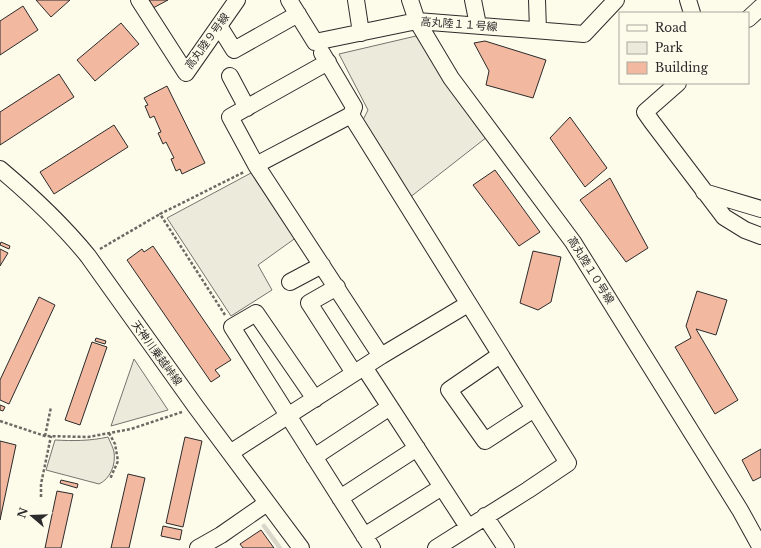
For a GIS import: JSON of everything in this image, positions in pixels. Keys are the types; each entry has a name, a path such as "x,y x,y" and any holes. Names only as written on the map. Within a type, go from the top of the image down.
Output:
{"street":[{"name":"高丸陸９号線","path":"140,0 186,73 237,0"},
{"path":"256,165 351,115 354,107 289,0"},
{"path":"356,0 361,33"},
{"name":"高丸陸１０号線","path":"410,0 417,21 451,78 573,242 683,417 740,510 761,548"},
{"path":"473,0 478,25"},
{"path":"537,0 538,30"},
{"name":"高丸陸１１号線","path":"315,42 417,21 584,34 616,0"},
{"path":"688,0 692,12"},
{"path":"749,18 761,7"},
{"path":"219,26 234,50 298,14"},
{"path":"328,62 230,117 256,165 381,356"},
{"path":"230,76 247,108"},
{"path":"677,84 645,112 724,217 745,230 761,236"},
{"path":"351,115 568,463 468,527 444,546"},
{"name":"天神川乗越峠線","path":"0,169 51,214 73,237 196,407 301,548"},
{"path":"704,192 761,209"},
{"path":"290,282 322,265"},
{"path":"337,288 309,303 359,370 390,407 468,527"},
{"path":"230,453 381,356 468,304"},
{"path":"315,399 256,313 232,327 368,542 442,487"},
{"path":"500,355 449,390 485,441 534,409"},
{"path":"314,457 390,407"},
{"path":"340,498 417,448"},
{"path":"198,548 221,535 267,503"},
{"path":"485,516 506,548"}],"path":[{"path":"88,256 160,214 256,165"},
{"path":"160,214 232,327"},
{"path":"45,436 52,407"},
{"path":"0,421 45,436 88,437 131,429 196,407"},
{"path":"109,433 115,444 118,461 110,479"},
{"path":"40,497 50,436"}],"green space":[{"path":"416,36 487,137 409,198 361,124 368,110 339,54"},
{"path":"251,173 258,174 297,237 258,265 272,290 231,316 167,218"},
{"path":"134,359 168,410 111,426"},
{"path":"108,437 114,452 114,462 109,475 103,482 99,484 46,470 55,440 68,441"}],"building":[{"path":"36,0 70,0 51,17"},
{"path":"148,0 168,0 153,8"},
{"path":"23,6 38,30 0,55 0,21"},
{"path":"121,23 139,44 95,81 77,60"},
{"path":"485,41 546,60 533,98 486,85 489,71 474,43"},
{"path":"59,74 74,97 0,145 0,112"},
{"path":"167,86 205,163 182,174 180,169 176,171 171,159 174,158 166,142 163,144 158,133 161,132 154,116 150,118 145,106 148,105 144,98"},
{"path":"570,117 607,168 585,187 550,138"},
{"path":"114,125 128,147 54,194 40,172"},
{"path":"495,170 540,232 519,246 473,185"},
{"path":"610,178 648,248 626,262 580,200"},
{"path":"1,242 10,246 9,249 0,245"},
{"path":"153,246 231,360 215,370 220,376 211,382 127,260 142,249 144,252"},
{"path":"0,249 8,253 0,266"},
{"path":"533,251 561,257 551,302 538,310 520,303"},
{"path":"697,291 727,300 716,335 696,329 738,400 715,414 675,347 691,338 686,326"},
{"path":"39,297 55,305 9,404 0,400 0,380"},
{"path":"96,338 106,341 105,344 95,341"},
{"path":"92,342 107,347 80,425 65,420"},
{"path":"0,405 5,407 3,411 0,410"},
{"path":"185,437 202,441 183,527 166,523"},
{"path":"0,441 16,445 0,520"},
{"path":"761,449 761,477 753,481 742,460"},
{"path":"128,474 145,478 129,548 111,548"},
{"path":"61,480 78,484 77,488 60,483"},
{"path":"57,491 73,494 61,548 45,548"},
{"path":"163,526 182,530 180,540 161,536"},
{"path":"261,530 274,548 243,548 240,544"}],"waterway":[{"path":"264,526 280,548"}]}
